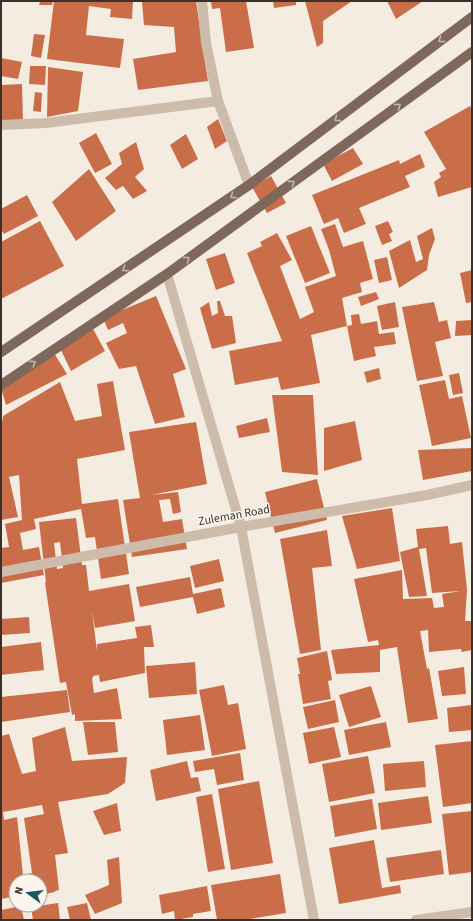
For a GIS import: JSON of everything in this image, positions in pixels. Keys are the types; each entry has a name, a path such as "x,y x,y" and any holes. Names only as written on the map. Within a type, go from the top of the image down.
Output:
{"main road":[{"path":"1,352 249,185 472,17"},
{"path":"1,385 167,274 472,52"}],"street":[{"path":"202,1 206,43 218,101 249,185"},
{"path":"1,126 46,123 218,101"},
{"path":"167,274 241,527 314,920"},
{"name":"Zuleman Road","path":"1,572 241,527 427,495 472,485"},
{"path":"416,920 472,912"}],"building":[{"path":"40,1 53,1 52,5 39,5"},
{"path":"54,1 133,1 132,19 110,17 111,9 89,6 86,35 124,39 120,68 47,59"},
{"path":"196,1 208,81 138,90 133,59 176,52 174,27 144,25 142,2"},
{"path":"211,1 246,1 254,48 226,52 220,8 212,9"},
{"path":"273,1 296,1 296,5 274,8"},
{"path":"305,1 352,1 323,21 323,43 317,47"},
{"path":"387,1 423,1 396,19"},
{"path":"34,34 45,35 41,58 31,56"},
{"path":"1,58 22,62 18,79 1,76"},
{"path":"30,66 46,66 45,85 29,84"},
{"path":"48,67 83,72 78,111 47,117"},
{"path":"22,84 23,122 1,122 1,85"},
{"path":"35,92 42,93 41,112 33,111"},
{"path":"470,106 472,110 472,187 438,197 434,182 441,177 439,173 446,169 424,132"},
{"path":"218,119 227,141 215,149 207,127"},
{"path":"96,133 112,164 95,173 79,143"},
{"path":"186,134 198,159 182,169 170,145"},
{"path":"136,142 144,169 135,177 147,191 133,199 123,186 116,190 105,178 122,164 119,153"},
{"path":"353,148 363,164 332,181 323,164"},
{"path":"420,154 425,167 405,176 410,187 359,208 366,224 344,233 338,218 324,224 312,195 399,160 400,164"},
{"path":"89,169 116,211 76,241 52,202"},
{"path":"271,176 286,203 267,213 252,187"},
{"path":"27,195 38,216 4,234 1,229 1,209"},
{"path":"40,221 64,266 1,299 1,242"},
{"path":"388,221 393,232 389,234 392,241 382,245 375,226"},
{"path":"335,224 343,247 363,241 373,279 360,283 362,292 342,298 347,326 311,335 320,383 281,390 278,377 235,385 229,351 282,341 247,253 262,246 260,242 277,233 292,260 280,266 300,319 314,312 305,287 336,276 329,250 321,229"},
{"path":"311,226 330,273 305,283 286,236"},
{"path":"432,228 435,239 429,255 427,270 399,288 389,251 410,240 416,262 423,259 417,236"},
{"path":"225,253 235,283 216,290 206,259"},
{"path":"387,257 392,280 379,283 374,260"},
{"path":"472,270 472,302 466,303 460,273"},
{"path":"376,292 379,299 361,306 358,297"},
{"path":"156,296 186,369 173,374 185,417 155,424 136,366 119,369 106,343 127,333 123,323 108,330 103,318"},
{"path":"217,301 220,301 225,316 232,316 236,343 212,349 200,308 209,302 212,316 218,313"},
{"path":"395,302 399,327 382,330 377,306"},
{"path":"434,302 439,322 447,320 451,338 435,342 443,376 417,381 402,307"},
{"path":"359,314 361,324 377,321 379,334 394,332 396,344 374,347 376,356 354,361 347,326 352,325 351,315"},
{"path":"472,320 472,335 455,336 456,321"},
{"path":"92,327 105,351 71,371 60,348"},
{"path":"54,353 67,374 6,405 1,388"},
{"path":"379,368 381,379 367,383 364,372"},
{"path":"459,373 463,393 453,395 449,375"},
{"path":"445,380 449,399 462,396 471,438 432,446 419,385"},
{"path":"113,381 125,450 77,459 82,504 118,499 129,574 101,579 95,537 86,538 81,509 34,519 36,529 20,533 23,550 39,547 44,575 1,583 1,548 9,547 5,524 22,520 19,475 9,477 18,517 1,520 1,424 3,416 60,382 75,421 102,416 97,384"},
{"path":"272,395 313,395 318,475 282,472"},
{"path":"267,418 270,432 239,438 236,426"},
{"path":"355,421 362,460 324,471 324,428"},
{"path":"196,422 207,484 151,495 178,492 181,512 173,514 170,499 159,500 163,522 182,519 187,549 132,557 123,500 140,498 129,432"},
{"path":"472,448 472,471 423,480 418,450"},
{"path":"317,479 327,520 275,533 265,492"},
{"path":"392,508 400,561 357,569 342,516"},
{"path":"76,518 82,565 86,565 89,591 129,584 135,621 95,628 92,611 97,651 97,644 137,638 135,627 151,625 154,647 144,647 145,673 100,682 99,675 93,676 92,678 94,693 117,688 122,719 75,721 75,714 72,715 66,682 60,683 45,583 39,522","holes":["60,542 63,568 57,569 54,543"]},
{"path":"448,526 450,544 462,542 467,590 465,621 472,621 472,650 462,652 461,649 429,652 428,630 420,631 427,669 429,668 438,719 408,723 397,647 380,650 380,672 336,674 331,650 379,645 378,640 368,642 354,579 402,570 403,599 432,598 434,608 444,607 442,594 460,591 432,593 426,548 419,549 427,596 409,597 400,552 418,547 416,529"},
{"path":"327,530 332,566 312,568 321,650 300,654 280,539"},
{"path":"219,559 224,581 195,588 190,566"},
{"path":"190,577 193,594 221,588 225,607 197,614 193,597 140,607 136,587"},
{"path":"29,617 30,633 1,635 1,619"},
{"path":"41,642 44,670 1,675 1,647"},
{"path":"327,651 332,680 328,681 331,699 303,704 297,658"},
{"path":"195,662 197,694 149,698 146,666"},
{"path":"464,667 466,694 442,696 438,671"},
{"path":"224,685 228,705 238,703 246,749 212,756 199,690"},
{"path":"371,686 381,717 349,727 339,695"},
{"path":"67,690 70,712 1,722 1,697"},
{"path":"335,700 339,722 308,729 303,707"},
{"path":"471,705 472,730 449,732 447,708"},
{"path":"200,715 205,750 167,755 163,720"},
{"path":"83,722 115,722 118,752 88,755"},
{"path":"386,722 391,747 349,755 344,730"},
{"path":"65,727 72,761 127,757 125,783 108,794 58,802 68,853 55,855 59,890 55,892 48,893 48,873 32,873 24,818 44,814 42,805 3,812 4,820 17,817 23,873 8,873 8,898 1,899 1,736 9,734 22,774 36,771 32,738"},
{"path":"334,727 341,757 309,764 303,733"},
{"path":"472,741 472,803 443,807 435,745"},
{"path":"240,753 244,780 217,785 214,769 195,772 193,761"},
{"path":"368,756 375,793 329,802 322,764"},
{"path":"187,761 191,778 198,777 201,791 156,801 150,770"},
{"path":"424,761 426,787 385,791 383,764"},
{"path":"259,781 273,863 231,870 218,789"},
{"path":"212,794 225,869 208,872 196,797"},
{"path":"428,796 432,823 381,830 378,803"},
{"path":"372,799 377,829 335,837 330,806"},
{"path":"117,803 121,831 104,835 93,811"},
{"path":"472,811 472,872 449,875 442,814"},
{"path":"374,840 382,888 400,885 401,893 339,904 329,848"},
{"path":"441,850 444,874 390,882 386,858"},
{"path":"119,857 122,903 95,914 85,895 109,885 107,860"},
{"path":"280,874 286,913 244,920 217,920 211,885"},
{"path":"207,886 211,911 193,914 193,917 175,920 174,911 162,914 159,895"},
{"path":"58,903 60,920 33,920 32,913 48,913 48,904"},
{"path":"87,903 91,920 70,920 67,907"},
{"path":"8,909 8,913 22,913 24,920 1,920 1,910"}]}
